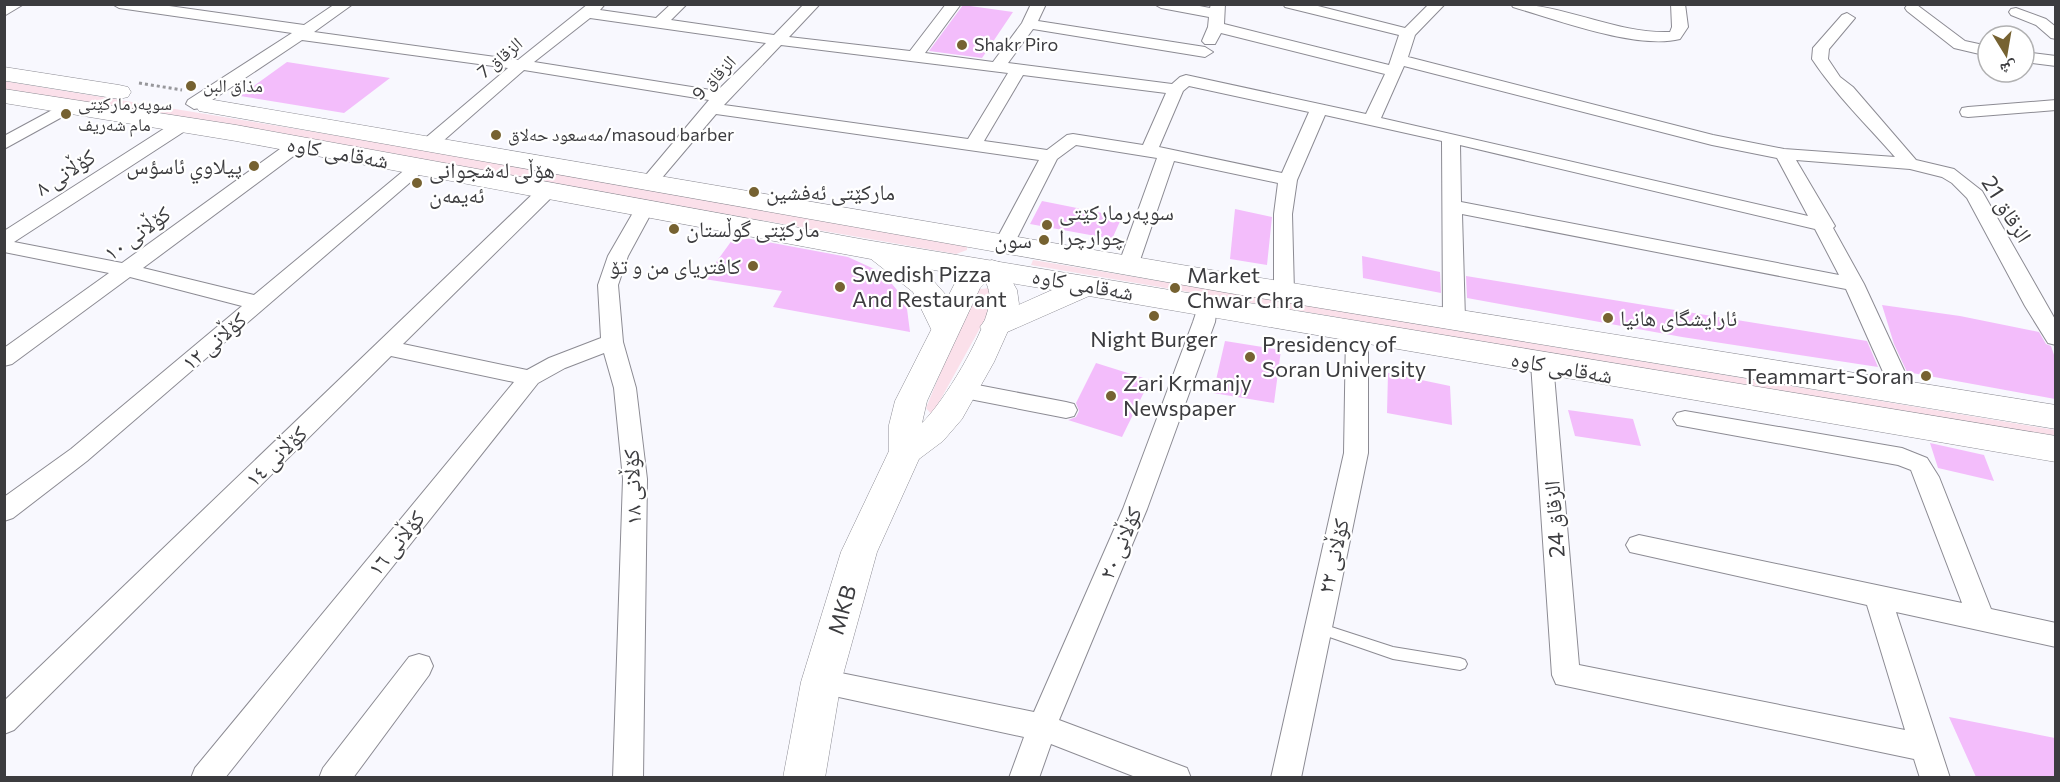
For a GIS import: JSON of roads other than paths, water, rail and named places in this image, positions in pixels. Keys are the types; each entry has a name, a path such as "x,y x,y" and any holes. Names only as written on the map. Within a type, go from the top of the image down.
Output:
{"main road":[{"name":"شەقامی کاوە","path":"4,74 188,114 998,257 1088,285 2055,449"},
{"name":"شەقامی کاوە","path":"4,96 67,107 188,114 297,145 424,155 548,190 647,195 866,249 1128,266 2055,417"},
{"path":"866,249 900,265 922,282 938,303 945,328"},
{"path":"906,451 942,423 956,404 1002,316 1004,295 998,257"},
{"path":"906,451 905,425 911,400 945,328 968,283 998,257"},
{"path":"996,327 1088,285"},
{"name":"MKB","path":"804,777 821,682 859,552 906,451"}],"street":[{"path":"4,12 17,4"},
{"path":"119,4 521,65 717,103 1050,156"},
{"name":"کۆڵانی ٨","path":"4,240 346,4"},
{"path":"658,24 680,4"},
{"name":"الزقاق 9","path":"647,195 717,103 813,4"},
{"path":"915,56 954,4"},
{"path":"998,66 1029,24 1039,4"},
{"path":"1161,4 1217,15 1396,66 1712,140 1784,154 1910,164"},
{"path":"1290,4 1408,33"},
{"path":"1371,121 1408,33 1438,4"},
{"path":"1518,4 1594,20 1661,39 1675,36 1680,27 1678,4"},
{"path":"1912,8 1960,45 1976,48"},
{"path":"594,9 658,24 780,40 1019,69 1181,84 1319,109 1451,138 1825,226"},
{"name":"الزقاق 7","path":"424,155 521,65 594,9"},
{"path":"2016,12 2041,22 2055,35"},
{"path":"1128,266 1158,152 1181,84 1198,70 1217,15"},
{"path":"1847,18 1821,48 1820,59 1834,80 1847,91 1910,164"},
{"path":"1029,24 1205,52"},
{"path":"2036,59 2055,62"},
{"path":"974,145 1019,69"},
{"path":"1968,112 2055,105"},
{"path":"4,144 67,107"},
{"path":"2036,107 2055,123"},
{"path":"1284,292 1283,214 1287,180 1319,109"},
{"path":"1451,138 1454,319"},
{"path":"998,257 1050,156 1073,139 1158,152 1287,180"},
{"name":"کۆڵانی ١٠","path":"4,359 297,145"},
{"path":"1784,154 1825,226 1903,392"},
{"name":"کۆڵانی ١٢","path":"4,511 79,455 258,303 424,155"},
{"name":"الزقاق 21","path":"1910,164 1948,173 1975,195 2055,338"},
{"name":"کۆڵانی ١٤","path":"4,721 548,190"},
{"name":"کۆڵانی ١٨","path":"628,777 635,478 625,388 612,342 608,285 618,256 647,195"},
{"path":"1452,206 1854,284"},
{"path":"4,246 127,270 258,303"},
{"name":"کۆڵانی ٢٠","path":"1024,777 1042,727 1135,509 1204,322 1207,306"},
{"name":"کۆڵانی ٢٢","path":"1287,777 1317,627 1356,453 1357,332"},
{"name":"کۆڵانی ١٦","path":"206,777 530,378 557,363 612,342"},
{"path":"387,348 530,378"},
{"name":"الزقاق 24","path":"1542,363 1566,675 1926,748"},
{"path":"962,390 1066,410"},
{"path":"1685,418 1902,457 1919,464 1928,477 1981,619"},
{"path":"1639,545 2055,635"},
{"path":"1878,597 1935,777"},
{"path":"334,777 419,666"},
{"path":"821,682 1042,727 1176,777"}],"lane":[{"path":"1317,627 1393,653 1461,664"}],"place":[{"name":"Shakr Piro","path":"962,45"},
{"name":"مذاق البن","path":"191,86"},
{"name":"سوپەرمارکێتی مام شەریف","path":"66,114"},
{"name":"مەسعود حەلاق/masoud barber","path":"496,135"},
{"name":"پيلاوي ئاسؤس","path":"254,166"},
{"name":"هۆڵی لەشجوانی ئەیمەن","path":"417,183"},
{"name":"مارکێتی ئەفشین","path":"754,192"},
{"name":"سوپەرمارکێتی چوارچرا","path":"1047,225"},
{"name":"مارکێتی گوڵستان","path":"674,229"},
{"name":"سون","path":"1044,240"},
{"name":"کافتریای من و تۆ","path":"753,266"},
{"name":"Swedish Pizza And Restaurant","path":"840,287"},
{"name":"Market Chwar Chra","path":"1175,288"},
{"name":"Night Burger","path":"1154,316"},
{"name":"ئارایشگای هانیا","path":"1608,318"},
{"name":"Presidency of Soran University","path":"1250,357"},
{"name":"Teammart-Soran","path":"1926,376"},
{"name":"Zari Krmanjy Newspaper","path":"1111,396"}]}
